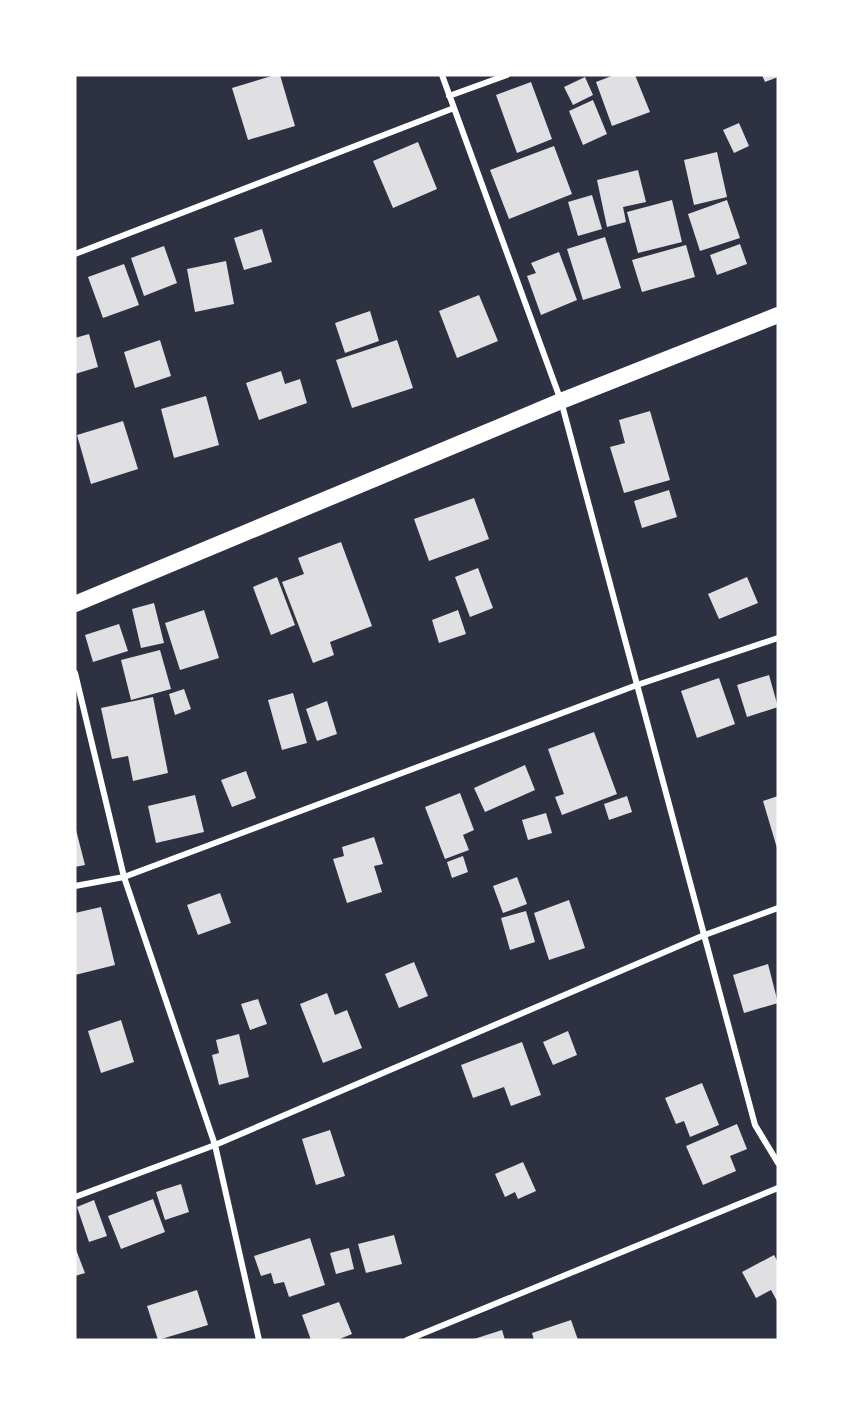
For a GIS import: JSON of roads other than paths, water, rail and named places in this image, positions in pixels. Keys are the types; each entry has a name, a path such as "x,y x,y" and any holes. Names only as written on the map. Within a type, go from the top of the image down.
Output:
{"highway":[{"path":"75,604 561,401 778,315"}],"street":[{"path":"442,75 561,401 702,936 712,962 755,1125 778,1161"},
{"path":"449,96 507,75"},
{"path":"75,254 454,108"},
{"path":"75,886 124,877 637,685 778,638"},
{"path":"75,673 124,877 215,1145 259,1340"},
{"path":"75,1197 215,1145 702,936 778,908"},
{"path":"407,1340 778,1188"}]}
